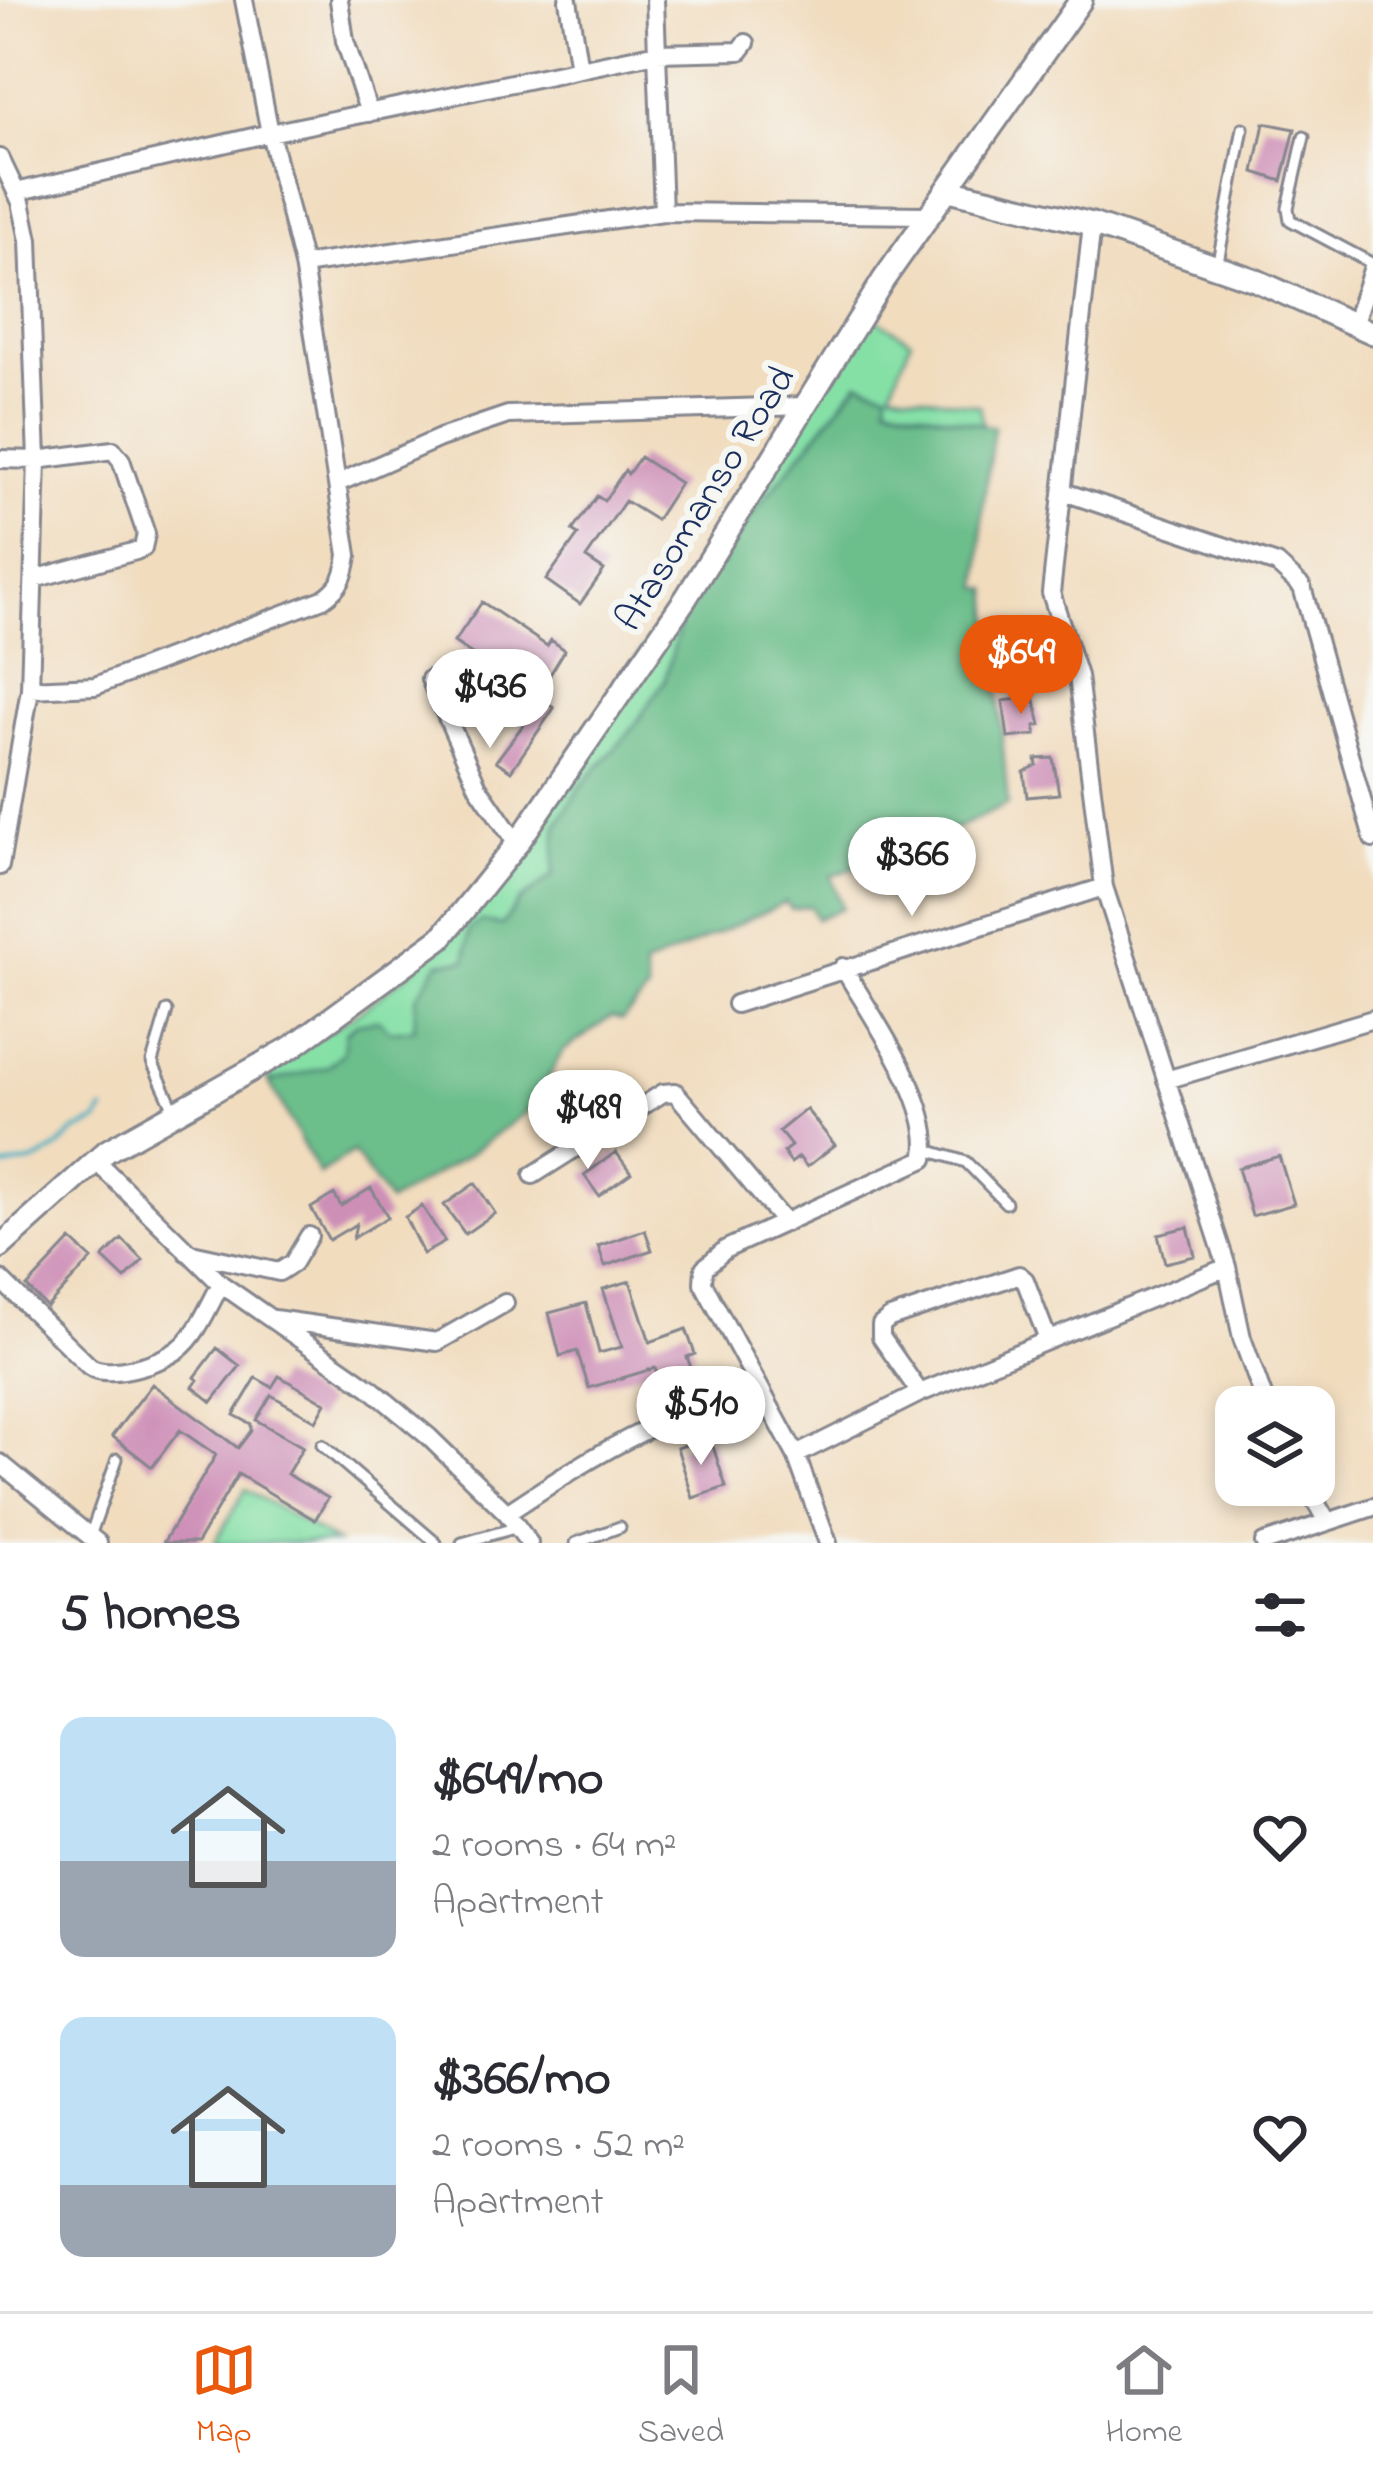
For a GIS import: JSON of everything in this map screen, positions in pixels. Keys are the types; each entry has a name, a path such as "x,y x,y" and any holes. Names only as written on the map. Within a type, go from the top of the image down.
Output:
{"street":[{"path":"30,689 95,686 323,599 337,590 345,576 348,555 303,265 244,0"},
{"path":"339,0 345,41 369,112"},
{"path":"568,0 579,69"},
{"path":"655,0 663,212"},
{"name":"Atasomanso Road","path":"0,1247 107,1150 292,1047 441,938 518,844 686,598 929,215 1081,0"},
{"path":"16,192 270,133 657,53 740,51 746,43"},
{"path":"0,158 16,192 28,240 37,460 30,689 7,784 0,866"},
{"path":"949,190 1092,224 1217,267 1364,327 1373,265"},
{"path":"303,265 663,212 929,215"},
{"path":"1092,224 1050,582 1078,676 1104,886 1260,1386"},
{"path":"338,483 440,438 508,415 805,406"},
{"path":"0,459 37,460 107,449 118,454 146,541 136,551 34,578"},
{"path":"1064,492 1277,565 1302,587 1373,838"},
{"path":"430,679 478,787 518,844"},
{"path":"736,1004 1104,886"},
{"path":"828,1543 796,1455 703,1283 704,1268 726,1249 916,1166 927,1150 919,1103 843,967"},
{"path":"1166,1080 1373,1019"},
{"path":"533,1175 663,1093 675,1092 784,1222"},
{"path":"97,1161 221,1284 370,1388 429,1437 518,1528 616,1444 734,1395 753,1379"},
{"path":"186,1252 279,1272 293,1263 310,1236"},
{"path":"796,1455 920,1393 1227,1268"},
{"path":"920,1393 881,1336 881,1325 890,1318 1019,1276 1025,1280 1048,1340"},
{"path":"0,1279 89,1366 111,1375 182,1348 221,1284"},
{"path":"268,1319 437,1342 505,1303"},
{"path":"734,1395 768,1405"},
{"path":"0,1463 94,1539"},
{"path":"1318,1506 1326,1520"},
{"path":"1264,1543 1373,1507"}],"lane":[{"path":"1217,267 1243,128"},
{"path":"1304,137 1288,208 1291,220 1373,265"},
{"path":"166,1012 152,1061 175,1112"},
{"path":"927,1150 966,1162 1006,1203"},
{"path":"322,1445 436,1543"},
{"path":"94,1539 117,1460"},
{"path":"576,1543 620,1527"},
{"path":"462,1543 518,1528"}],"green space":[{"path":"868,314 911,340 891,390 980,406 982,424 887,403 858,382 752,515 676,621 680,628 665,680 630,732 581,786 557,824 554,875 518,902 502,925 467,947 466,960 415,1029 390,1031 343,1053 327,1067 269,1082 260,1070 359,1011 448,938"},
{"path":"859,382 888,391 887,404 994,427 983,506 980,588 989,589 1008,804 925,843 831,876 842,908 816,919 810,906 791,909 786,902 644,967 648,992 622,1020 611,1017 562,1052 533,1107 468,1155 389,1202 353,1152 319,1174 269,1082 327,1067 343,1053 345,1033 357,1023 378,1020 390,1031 414,1029 416,997 439,963 466,960 469,929 481,921 502,925 518,903 553,875 557,825 581,786 630,732 665,680 679,628 676,621 752,515"},
{"path":"246,1489 337,1543 214,1543"}],"building":[{"path":"1264,123 1295,129 1282,181 1254,172"},
{"path":"640,457 680,483 656,520 625,501 586,558 604,570 580,604 546,580 578,535 572,531 597,496 604,501"},
{"path":"482,602 547,646 551,640 565,650 537,696 554,708 511,771 496,761 524,724 469,681 482,661 454,642"},
{"path":"1034,697 1041,725 1035,726 1036,735 1008,738 1003,701"},
{"path":"1053,758 1059,794 1027,797 1024,772 1037,765 1036,759"},
{"path":"806,1109 835,1145 807,1167 799,1157 791,1163 783,1152 791,1146 779,1131"},
{"path":"616,1152 631,1173 599,1196 584,1175"},
{"path":"1279,1156 1294,1204 1252,1216 1238,1168"},
{"path":"475,1183 495,1213 465,1234 444,1205"},
{"path":"371,1188 388,1217 353,1238 356,1224 329,1240 311,1208 334,1194 341,1206"},
{"path":"422,1206 445,1242 423,1254 405,1217"},
{"path":"1188,1227 1195,1256 1165,1263 1158,1234"},
{"path":"645,1230 652,1250 605,1266 598,1246"},
{"path":"122,1239 143,1260 125,1279 103,1258"},
{"path":"71,1240 92,1259 47,1307 27,1287"},
{"path":"630,1281 650,1342 686,1329 695,1354 687,1357 693,1373 672,1380 669,1373 658,1377 655,1368 589,1388 577,1351 560,1356 549,1313 586,1303 599,1353 622,1347 603,1289"},
{"path":"217,1348 240,1366 212,1402 193,1387"},
{"path":"279,1376 326,1403 316,1421 271,1395 256,1420 303,1447 287,1474 328,1498 315,1520 238,1474 197,1543 163,1543 216,1455 180,1430 152,1467 112,1436 152,1384 238,1448 251,1424 234,1415 256,1378 272,1387"},
{"path":"710,1437 726,1487 693,1498 677,1448"}],"waterway":[{"path":"0,1168 35,1161 98,1121 104,1111"}]}
